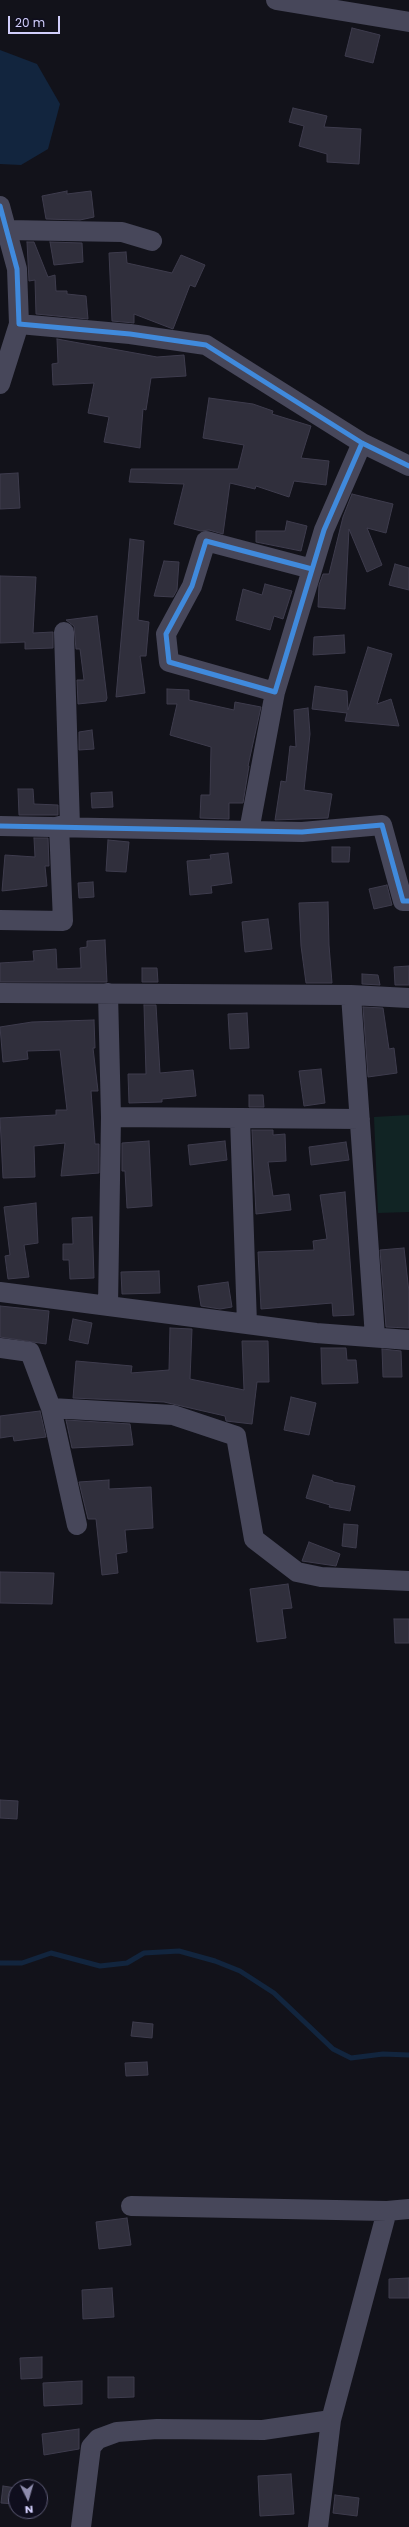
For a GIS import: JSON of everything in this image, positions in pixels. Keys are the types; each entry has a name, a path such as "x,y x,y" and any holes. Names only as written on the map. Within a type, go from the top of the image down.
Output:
{"street":[{"path":"276,0 409,22"},
{"path":"0,206 17,269 18,324 0,384"},
{"path":"7,230 122,232 152,241"},
{"path":"18,324 130,334 206,346 362,443 409,466"},
{"path":"249,831 275,692 324,530 362,443"},
{"path":"275,692 169,662 166,634 192,586 206,541 312,569"},
{"path":"0,920 63,921 64,632"},
{"path":"0,826 64,826 302,832 382,825 403,901 409,901"},
{"path":"0,993 351,995 409,998"},
{"path":"108,993 110,1117 108,1306"},
{"path":"351,995 375,1337"},
{"path":"110,1117 360,1120"},
{"path":"240,1118 246,1324"},
{"path":"0,1292 246,1324 409,1340"},
{"path":"0,1348 30,1352 51,1408 77,1525"},
{"path":"51,1408 173,1415 236,1436 254,1538 297,1572 321,1577 409,1581"},
{"path":"131,2206 387,2210 409,2209"},
{"path":"318,2527 331,2420 387,2210"},
{"path":"81,2527 91,2447 98,2439 117,2432 157,2429 263,2430 331,2420"}],"green space":[{"path":"409,1115 409,1212 378,1213 374,1117"}],"water":[{"path":"0,50 37,64 60,104 48,149 21,165 0,164"}],"building":[{"path":"352,28 380,35 373,63 345,56"},
{"path":"293,108 327,116 324,127 361,129 359,164 327,162 327,154 299,146 304,126 289,122"},
{"path":"67,191 67,194 91,191 94,217 80,220 46,219 42,196"},
{"path":"27,242 34,242 48,277 55,275 56,291 67,291 67,294 86,296 88,319 36,314 35,280 29,281"},
{"path":"50,242 82,243 83,262 54,265"},
{"path":"126,252 127,263 172,273 181,255 205,265 195,287 190,285 173,329 134,314 134,323 112,321 109,253"},
{"path":"57,339 157,357 184,355 186,376 151,378 146,410 143,409 140,448 104,442 109,417 88,413 94,383 53,385 52,364 58,363"},
{"path":"209,398 253,404 273,411 272,414 311,426 301,458 329,461 326,485 294,481 289,497 256,486 255,489 230,483 223,534 209,530 201,531 174,524 184,484 129,482 131,469 238,469 244,445 203,438"},
{"path":"18,473 20,508 0,509 0,474"},
{"path":"352,494 393,504 386,533 367,528 382,565 367,572 349,529 345,609 318,607 319,585 323,574 329,574 343,517"},
{"path":"287,521 307,526 301,551 256,542 256,531 285,531"},
{"path":"130,539 144,541 138,620 149,622 146,656 140,656 145,693 116,697"},
{"path":"164,561 179,562 177,590 173,597 154,596"},
{"path":"395,564 409,568 409,590 389,585"},
{"path":"0,576 36,577 33,633 53,632 53,648 25,649 25,642 0,643"},
{"path":"265,584 292,591 283,619 274,616 270,630 236,620 243,589 262,595"},
{"path":"97,616 107,698 106,701 78,704 77,680 84,680 80,649 76,649 74,626 66,620"},
{"path":"344,635 345,653 313,655 314,637"},
{"path":"368,647 392,654 377,704 391,699 399,726 345,721 347,713 312,709 315,686 347,691 348,710"},
{"path":"167,689 189,690 189,700 234,710 235,702 261,707 248,766 243,803 229,803 229,819 200,818 201,795 210,795 211,747 170,735 177,704 167,704"},
{"path":"308,708 310,734 304,790 332,794 328,818 275,820 281,781 286,782 290,746 296,747 294,710"},
{"path":"92,730 94,749 79,750 79,732"},
{"path":"18,789 33,789 34,804 58,805 58,815 19,815"},
{"path":"112,792 113,807 92,808 91,793"},
{"path":"34,838 48,838 49,866 45,866 47,886 2,891 5,855 35,857"},
{"path":"108,840 129,842 126,872 106,871"},
{"path":"332,847 350,847 349,862 332,862"},
{"path":"228,853 232,883 211,886 212,893 190,895 187,861 211,859 210,855"},
{"path":"93,882 94,897 79,898 78,883"},
{"path":"387,885 392,905 374,909 369,889"},
{"path":"328,902 332,983 306,983 301,946 299,903"},
{"path":"268,919 272,949 245,952 242,922"},
{"path":"105,940 107,982 0,982 0,963 34,961 33,951 56,949 57,969 81,968 80,948 87,947 87,941"},
{"path":"409,966 409,985 395,985 394,967"},
{"path":"142,968 157,968 158,982 142,982"},
{"path":"362,974 378,975 380,985 362,984"},
{"path":"144,1005 156,1005 160,1073 193,1070 196,1096 162,1099 162,1102 129,1103 128,1074 146,1074"},
{"path":"363,1007 383,1008 389,1049 394,1048 397,1073 368,1077"},
{"path":"247,1013 249,1048 230,1049 228,1014"},
{"path":"94,1020 95,1048 93,1048 98,1091 91,1091 95,1144 99,1144 99,1173 61,1176 65,1143 34,1146 35,1177 3,1178 0,1118 56,1115 56,1110 67,1110 60,1050 27,1051 28,1059 3,1062 0,1027 32,1022"},
{"path":"321,1069 325,1103 304,1106 299,1071"},
{"path":"249,1095 263,1095 264,1107 249,1107"},
{"path":"252,1130 273,1130 273,1135 285,1134 286,1161 268,1162 273,1196 289,1194 291,1210 256,1214"},
{"path":"149,1141 152,1206 127,1208 125,1171 122,1171 122,1143"},
{"path":"225,1141 227,1160 190,1165 188,1145"},
{"path":"346,1142 349,1160 311,1165 309,1147"},
{"path":"345,1192 354,1315 333,1316 332,1303 261,1309 258,1252 314,1250 313,1241 327,1239 320,1195"},
{"path":"36,1203 38,1243 24,1245 29,1277 8,1279 5,1256 10,1255 4,1207"},
{"path":"92,1217 94,1278 70,1279 69,1260 63,1260 63,1244 73,1244 72,1218"},
{"path":"404,1248 409,1292 409,1328 386,1327 380,1250"},
{"path":"159,1271 160,1293 122,1294 121,1272"},
{"path":"228,1282 232,1307 220,1309 201,1306 198,1286"},
{"path":"0,1306 49,1311 46,1344 0,1337"},
{"path":"73,1319 92,1323 88,1344 69,1340"},
{"path":"170,1328 192,1329 190,1379 244,1390 242,1341 268,1341 269,1382 257,1382 252,1424 226,1421 225,1416 164,1402 73,1398 76,1361 132,1366 131,1373 169,1370"},
{"path":"321,1348 346,1348 347,1360 356,1360 358,1383 322,1384"},
{"path":"382,1349 401,1351 402,1377 383,1377"},
{"path":"291,1397 316,1403 309,1435 284,1430"},
{"path":"40,1411 46,1437 14,1441 13,1436 0,1438 0,1416"},
{"path":"66,1420 130,1424 133,1445 72,1448"},
{"path":"313,1475 333,1482 355,1486 350,1511 329,1507 330,1505 306,1498"},
{"path":"109,1480 109,1489 151,1487 153,1528 125,1530 127,1552 116,1554 118,1573 102,1575 96,1519 88,1519 79,1482"},
{"path":"344,1524 358,1525 356,1548 342,1546"},
{"path":"309,1542 340,1554 336,1566 302,1561"},
{"path":"0,1572 54,1573 52,1604 0,1603"},
{"path":"288,1584 292,1608 282,1609 286,1638 257,1642 250,1589"},
{"path":"394,1619 409,1619 409,1643 395,1643"},
{"path":"0,1800 18,1801 17,1819 0,1818"},
{"path":"133,2022 153,2024 152,2038 131,2036"},
{"path":"147,2062 148,2075 126,2076 125,2063"},
{"path":"127,2218 131,2245 99,2249 96,2222"},
{"path":"409,2278 409,2298 389,2298 389,2279"},
{"path":"112,2288 114,2317 83,2319 82,2290"},
{"path":"42,2357 42,2378 21,2379 20,2358"},
{"path":"108,2377 134,2377 134,2397 108,2398"},
{"path":"82,2381 82,2404 44,2406 43,2383"},
{"path":"79,2429 79,2449 44,2455 42,2434"},
{"path":"291,2474 294,2514 260,2516 258,2476"},
{"path":"3,2486 8,2487 8,2503 1,2503"},
{"path":"335,2495 359,2498 357,2516 333,2513"}],"waterway":[{"path":"0,1963 22,1963 51,1953 100,1966 127,1963 144,1953 179,1951 215,1961 240,1971 274,1993 333,2049 351,2058 383,2054 409,2055"}],"cycle path":[{"path":"0,206 17,269 19,324 130,334 206,345 362,443 409,466"},
{"path":"312,569 206,541 192,586 166,634 169,662 275,692 324,530 362,443"},
{"path":"0,826 302,832 382,825 403,901 409,901"}]}
